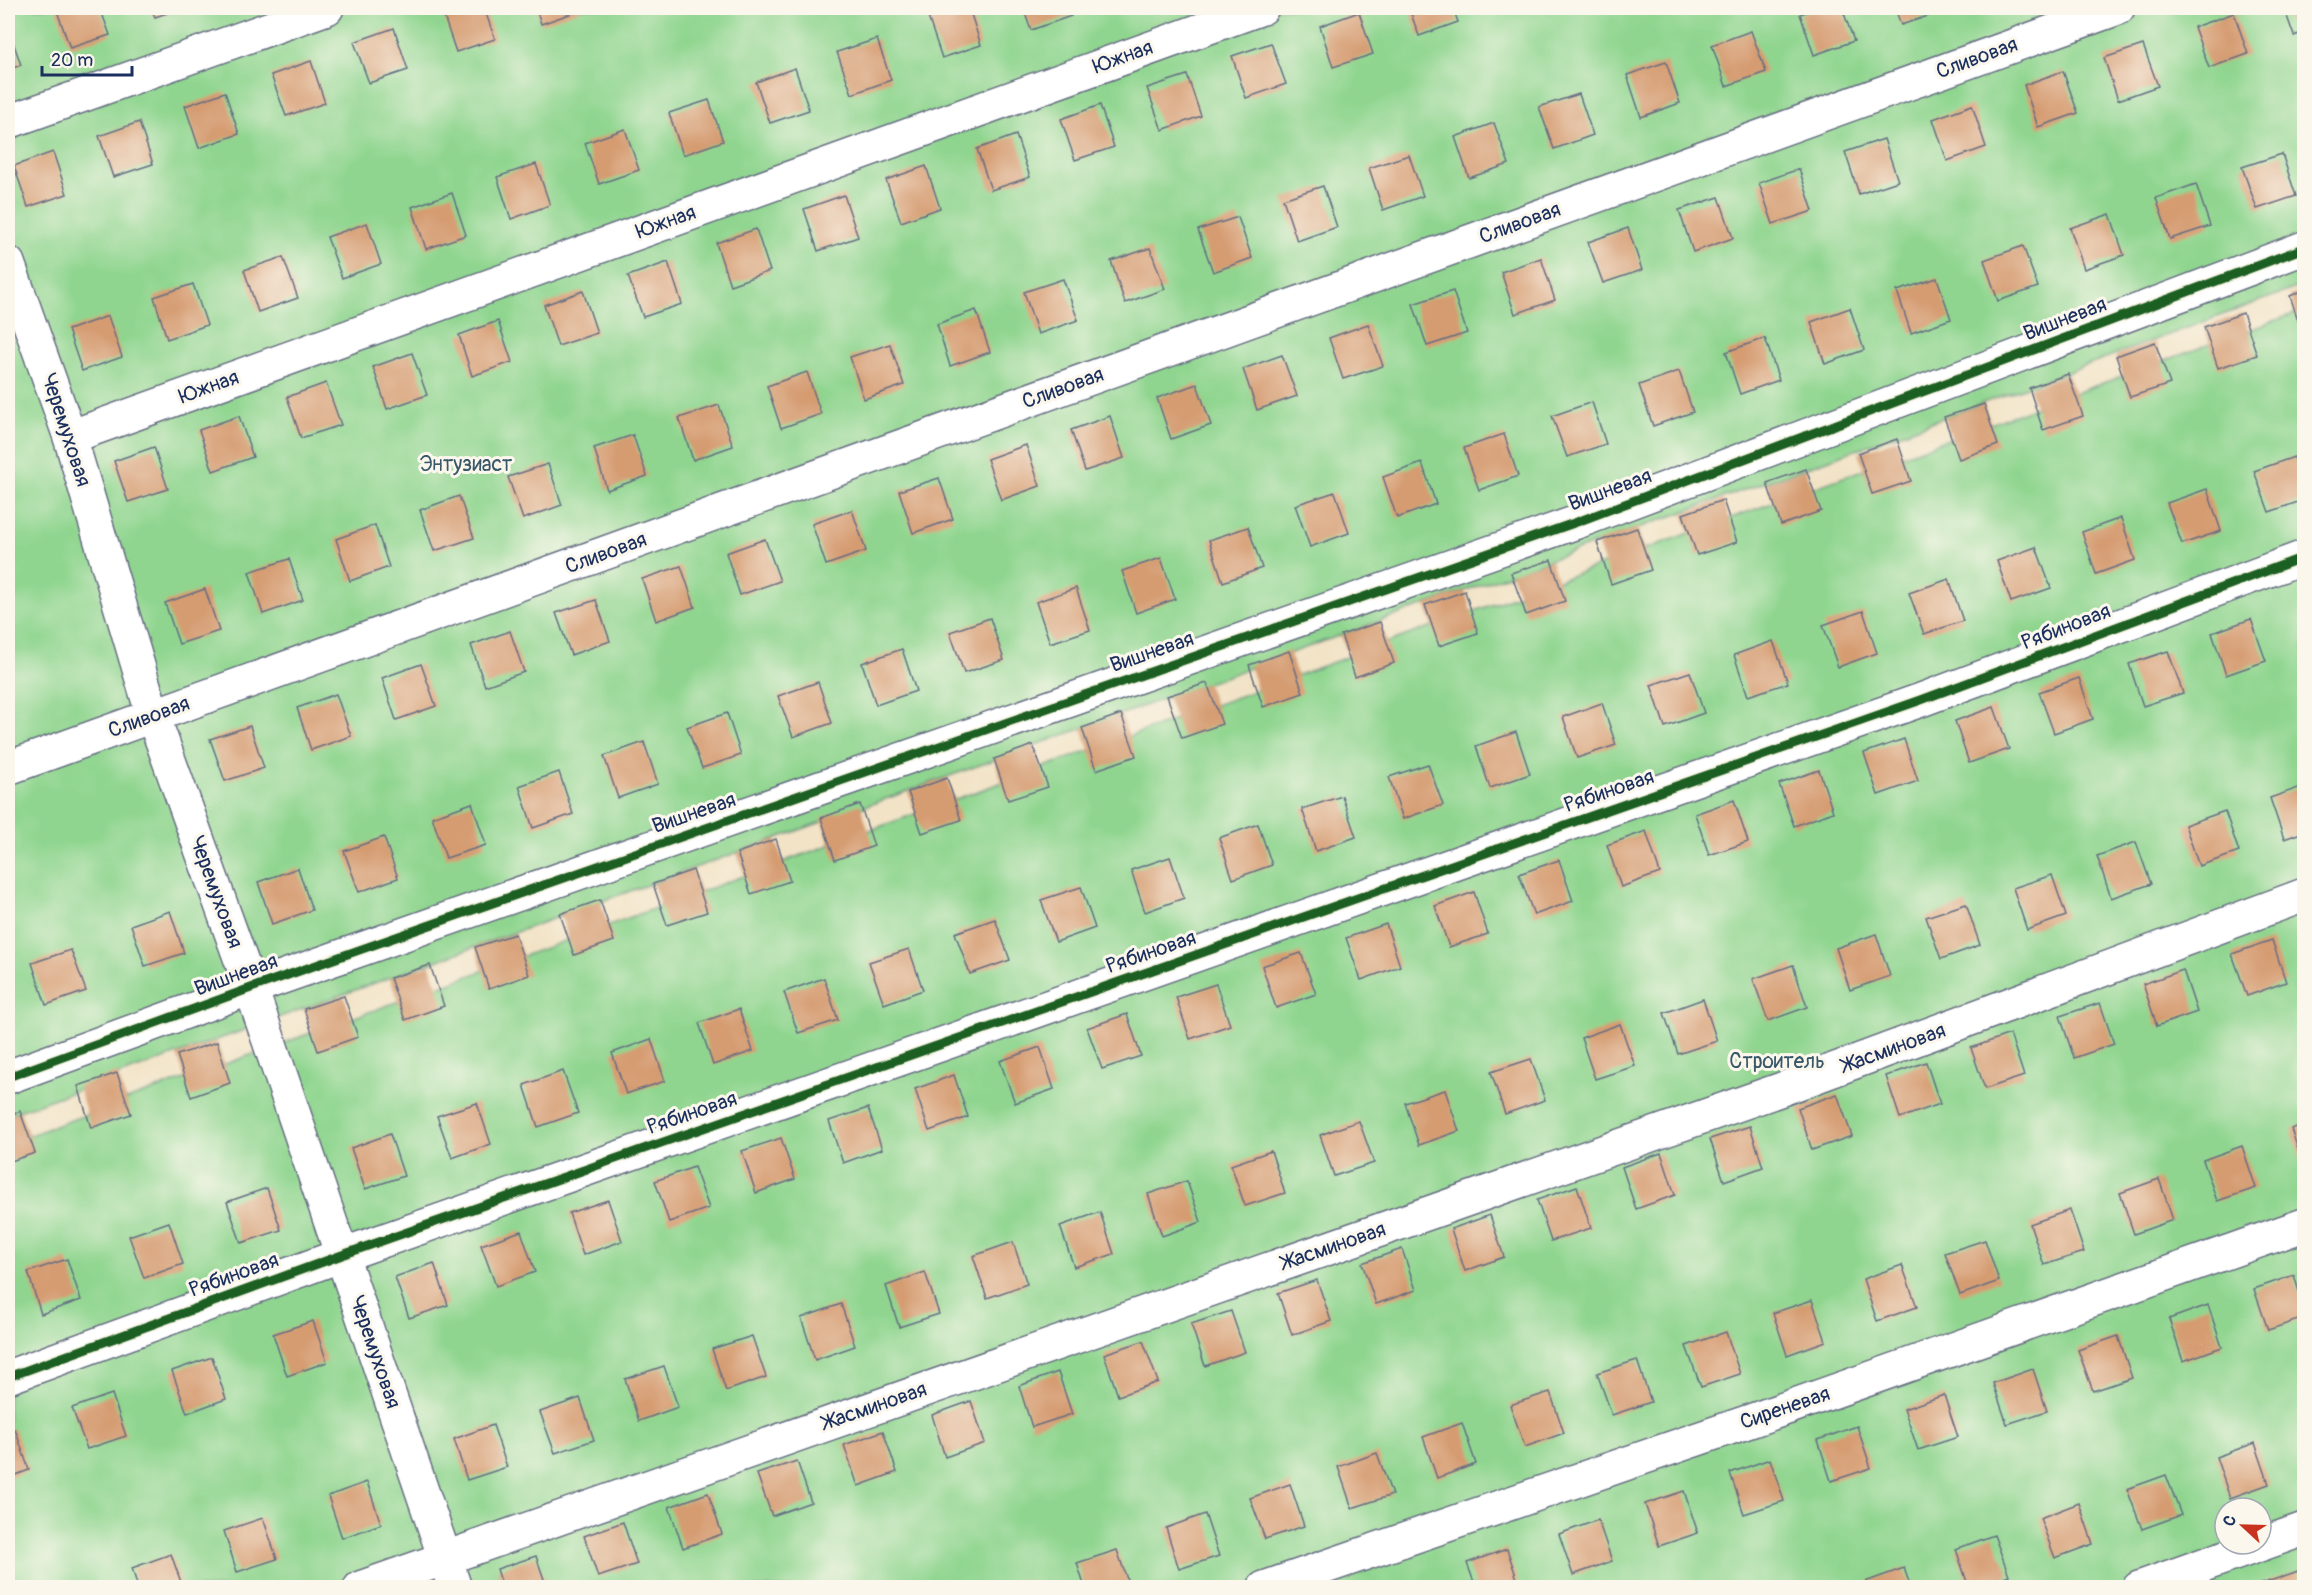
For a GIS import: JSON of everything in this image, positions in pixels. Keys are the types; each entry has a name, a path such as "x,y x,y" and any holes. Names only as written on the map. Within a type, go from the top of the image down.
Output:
{"street":[{"path":"8,122 327,8"},
{"name":"Южная","path":"70,437 1262,8"},
{"name":"Сливовая","path":"8,768 2118,8"},
{"name":"Вишневая","path":"8,1077 251,988 1577,522 2304,248"},
{"name":"Черемуховая","path":"8,263 70,437 153,716 251,988 455,1587"},
{"name":"Рябиновая","path":"8,1377 342,1255 1910,704 2304,557"},
{"name":"Жасминовая","path":"360,1587 1782,1089 2304,895"},
{"name":"Сиреневая","path":"1264,1587 1762,1417 2304,1225"},
{"path":"2139,1587 2304,1529"}],"green space":[{"name":"Энтузиаст","path":"8,8 2304,8 2304,285 1844,454 8,1115"},
{"name":"Строитель","path":"2304,310 2304,1587 8,1588 8,1143"}],"building":[{"path":"56,8 100,8 110,35 70,48"},
{"path":"151,8 182,8 155,17"},
{"path":"450,8 484,8 495,39 456,52 442,11"},
{"path":"536,8 580,8 581,10 541,24"},
{"path":"955,8 969,8 981,45 942,58 928,17"},
{"path":"1023,8 1068,8 1071,16 1031,30"},
{"path":"1409,8 1453,8 1458,22 1419,36"},
{"path":"1818,8 1842,8 1854,41 1814,55 1800,14"},
{"path":"1895,8 1939,8 1940,12 1901,25"},
{"path":"2284,8 2304,8 2304,32 2294,36"},
{"path":"1359,12 1373,54 1333,67 1320,26"},
{"path":"2234,13 2248,54 2209,68 2194,27"},
{"path":"8,27 21,65 8,70"},
{"path":"394,28 408,70 369,83 354,42"},
{"path":"1751,31 1766,72 1726,86 1712,45"},
{"path":"877,39 891,80 852,94 837,52"},
{"path":"1271,43 1286,84 1246,98 1232,56"},
{"path":"2143,45 2158,86 2118,100 2104,58"},
{"path":"311,61 325,103 286,116 271,75"},
{"path":"1666,62 1680,103 1641,117 1627,75"},
{"path":"795,68 809,110 770,123 756,82"},
{"path":"2063,71 2078,113 2038,127 2024,85"},
{"path":"1187,75 1201,116 1162,130 1147,88"},
{"path":"225,92 239,134 199,148 185,106"},
{"path":"1579,94 1593,135 1554,149 1539,107"},
{"path":"709,100 723,141 683,155 669,113"},
{"path":"1100,105 1114,147 1075,160 1061,119"},
{"path":"1972,105 1986,147 1947,161 1933,119"},
{"path":"139,122 153,164 113,177 99,136"},
{"path":"1494,123 1509,164 1469,178 1455,137"},
{"path":"625,129 639,170 599,184 585,143"},
{"path":"1016,135 1030,177 991,190 977,149"},
{"path":"1884,139 1898,181 1859,194 1845,152"},
{"path":"53,152 67,194 28,207 14,166"},
{"path":"2282,154 2296,196 2257,209 2242,167"},
{"path":"1409,155 1423,196 1383,210 1369,168"},
{"path":"536,164 550,205 511,219 497,177"},
{"path":"926,166 940,208 901,222 886,180"},
{"path":"1799,169 1813,211 1773,224 1759,183"},
{"path":"2196,184 2210,226 2170,239 2156,198"},
{"path":"1323,186 1337,227 1297,241 1283,199"},
{"path":"452,193 466,235 426,249 412,207"},
{"path":"844,195 858,237 818,251 804,209"},
{"path":"1719,197 1733,238 1693,252 1679,210"},
{"path":"2110,214 2124,255 2084,269 2070,228"},
{"path":"1238,217 1252,258 1213,272 1198,230"},
{"path":"367,223 381,264 342,278 327,237"},
{"path":"1628,228 1642,270 1603,283 1588,242"},
{"path":"756,229 770,271 730,285 716,243"},
{"path":"2023,246 2038,287 1998,301 1984,260"},
{"path":"1150,248 1165,289 1125,303 1111,261"},
{"path":"283,257 298,298 258,312 244,270"},
{"path":"1541,258 1555,300 1515,314 1501,272"},
{"path":"668,262 682,304 643,317 628,276"},
{"path":"1937,278 1951,319 1911,333 1897,291"},
{"path":"1063,279 1078,320 1038,334 1024,292"},
{"path":"193,284 207,325 167,339 154,297"},
{"path":"2304,290 2304,338 2290,296"},
{"path":"583,291 597,333 558,346 544,305"},
{"path":"1453,291 1467,333 1427,346 1413,304"},
{"path":"1850,308 1864,350 1825,364 1811,322"},
{"path":"976,310 990,352 950,366 937,324"},
{"path":"2243,313 2257,355 2218,368 2204,327"},
{"path":"108,316 122,357 82,371 68,330"},
{"path":"498,321 512,362 472,376 459,335"},
{"path":"1368,324 1383,366 1343,379 1329,338"},
{"path":"1765,338 1779,380 1740,394 1726,352"},
{"path":"2155,342 2170,384 2130,397 2116,356"},
{"path":"890,344 904,385 864,399 850,357"},
{"path":"412,353 427,395 387,409 373,367"},
{"path":"1282,355 1297,396 1257,410 1243,369"},
{"path":"1679,371 1693,412 1653,426 1639,385"},
{"path":"807,372 821,414 781,428 767,386"},
{"path":"2068,374 2083,416 2043,430 2029,388"},
{"path":"326,383 341,425 301,438 287,397"},
{"path":"1197,384 1211,425 1171,439 1157,398"},
{"path":"1592,402 1606,444 1567,457 1552,416"},
{"path":"1984,404 1998,445 1959,459 1944,417"},
{"path":"719,405 733,446 693,460 679,418"},
{"path":"239,416 253,457 213,471 199,430"},
{"path":"1110,416 1124,458 1085,471 1071,430"},
{"path":"1504,434 1518,476 1479,490 1464,448"},
{"path":"633,435 647,476 607,490 594,448"},
{"path":"1897,439 1911,481 1872,494 1858,453"},
{"path":"1026,445 1040,486 1001,500 987,459"},
{"path":"154,447 168,489 128,502 114,461"},
{"path":"2294,457 2304,487 2304,500 2269,512 2254,471"},
{"path":"1422,463 1436,504 1397,518 1383,477"},
{"path":"548,464 562,505 523,519 508,477"},
{"path":"1806,469 1821,511 1781,525 1767,483"},
{"path":"939,478 953,519 913,533 899,491"},
{"path":"2207,489 2221,531 2182,544 2167,503"},
{"path":"1335,492 1349,533 1310,547 1295,505"},
{"path":"459,496 474,538 434,551 420,510"},
{"path":"1723,500 1737,542 1697,555 1683,514"},
{"path":"852,510 866,551 826,565 812,524"},
{"path":"2121,518 2135,560 2096,574 2082,532"},
{"path":"375,525 389,567 350,581 336,539"},
{"path":"1248,527 1262,568 1223,582 1209,540"},
{"path":"1637,528 1651,570 1611,584 1597,542"},
{"path":"765,539 780,581 740,595 726,553"},
{"path":"2036,547 2051,588 2011,602 1997,561"},
{"path":"1161,558 1175,599 1136,613 1122,571"},
{"path":"289,559 303,600 263,614 249,572"},
{"path":"1551,560 1565,601 1526,615 1511,573"},
{"path":"681,566 695,607 656,621 642,579"},
{"path":"1949,579 1963,621 1924,634 1909,593"},
{"path":"1076,588 1090,630 1050,643 1036,602"},
{"path":"205,589 219,631 179,644 165,603"},
{"path":"1465,591 1478,633 1439,646 1425,605"},
{"path":"596,600 610,641 571,655 556,613"},
{"path":"1863,611 1877,653 1838,667 1823,625"},
{"path":"990,618 1004,660 964,673 950,632"},
{"path":"2251,619 2266,661 2226,675 2212,633"},
{"path":"1380,622 1394,663 1355,677 1341,635"},
{"path":"510,631 524,672 485,686 471,645"},
{"path":"1773,641 1788,683 1748,696 1734,655"},
{"path":"902,649 916,691 876,705 862,663"},
{"path":"1289,651 1303,693 1263,707 1249,665"},
{"path":"2168,651 2183,693 2143,706 2129,664"},
{"path":"421,664 436,706 396,720 382,678"},
{"path":"1690,672 1704,713 1665,727 1651,685"},
{"path":"2079,678 2093,719 2054,733 2039,692"},
{"path":"818,682 832,723 793,737 778,696"},
{"path":"1207,683 1222,724 1182,738 1167,696"},
{"path":"336,694 351,736 311,750 297,708"},
{"path":"1602,703 1616,745 1577,758 1563,717"},
{"path":"1994,707 2009,749 1969,763 1955,721"},
{"path":"727,713 741,755 702,768 687,727"},
{"path":"1121,714 1136,756 1096,770 1082,728"},
{"path":"250,726 264,768 225,781 210,739"},
{"path":"1516,732 1530,774 1490,788 1476,746"},
{"path":"1904,739 1918,781 1878,795 1864,753"},
{"path":"644,742 658,784 618,798 604,756"},
{"path":"1033,745 1048,787 1008,800 994,759"},
{"path":"1428,764 1443,805 1403,819 1389,777"},
{"path":"1819,770 1833,812 1794,826 1779,784"},
{"path":"559,772 573,814 533,828 519,786"},
{"path":"947,778 961,820 922,833 908,792"},
{"path":"2304,786 2304,832 2284,839 2270,798"},
{"path":"1342,796 1356,837 1316,851 1302,809"},
{"path":"1734,800 1748,842 1709,855 1695,814"},
{"path":"472,803 486,845 446,858 432,817"},
{"path":"860,804 874,846 835,860 821,818"},
{"path":"2225,811 2239,852 2199,866 2185,825"},
{"path":"1258,824 1272,865 1233,879 1219,838"},
{"path":"1646,831 1660,873 1621,887 1607,845"},
{"path":"384,837 398,878 359,892 344,851"},
{"path":"776,839 790,881 751,894 737,853"},
{"path":"2136,842 2151,884 2111,898 2097,856"},
{"path":"1170,857 1184,898 1145,912 1131,870"},
{"path":"1559,860 1573,901 1534,915 1519,874"},
{"path":"298,868 312,910 272,924 258,882"},
{"path":"693,870 707,912 667,925 653,884"},
{"path":"2052,875 2066,916 2027,930 2013,888"},
{"path":"1081,887 1095,928 1056,942 1041,900"},
{"path":"1474,892 1488,934 1449,947 1435,906"},
{"path":"600,900 614,941 574,955 560,914"},
{"path":"1966,904 1980,945 1941,959 1926,917"},
{"path":"170,911 184,953 145,966 131,925"},
{"path":"995,919 1010,960 970,974 955,933"},
{"path":"1386,924 1400,966 1361,980 1346,938"},
{"path":"515,934 529,975 489,989 475,947"},
{"path":"1876,934 1890,976 1850,990 1836,948"},
{"path":"2272,940 2286,982 2247,996 2232,954"},
{"path":"909,949 923,990 884,1004 869,962"},
{"path":"71,950 86,991 46,1005 32,963"},
{"path":"1301,953 1316,994 1276,1008 1262,966"},
{"path":"430,965 444,1006 405,1020 390,978"},
{"path":"1793,965 1807,1007 1768,1021 1753,979"},
{"path":"2183,970 2197,1012 2157,1026 2143,984"},
{"path":"824,978 838,1020 798,1033 784,992"},
{"path":"1216,984 1230,1025 1190,1039 1176,997"},
{"path":"344,996 358,1037 318,1051 304,1009"},
{"path":"1703,999 1717,1041 1678,1054 1664,1013"},
{"path":"2100,1003 2114,1044 2074,1058 2060,1016"},
{"path":"739,1009 753,1051 713,1065 699,1023"},
{"path":"1127,1014 1141,1056 1102,1069 1087,1028"},
{"path":"1620,1024 1635,1066 1595,1079 1581,1038"},
{"path":"2010,1034 2024,1076 1985,1089 1971,1048"},
{"path":"651,1039 665,1081 626,1094 612,1053"},
{"path":"217,1042 230,1083 191,1097 177,1055"},
{"path":"1040,1047 1054,1089 1015,1103 1000,1061"},
{"path":"1531,1059 1545,1100 1505,1114 1491,1072"},
{"path":"1926,1062 1940,1104 1900,1118 1886,1076"},
{"path":"563,1071 578,1113 538,1127 524,1085"},
{"path":"117,1073 131,1114 91,1128 78,1086"},
{"path":"954,1075 968,1117 929,1131 915,1089"},
{"path":"1445,1090 1459,1131 1419,1145 1405,1103"},
{"path":"1837,1094 1852,1136 1812,1150 1798,1108"},
{"path":"477,1103 491,1144 452,1158 437,1116"},
{"path":"868,1108 882,1149 843,1163 829,1121"},
{"path":"20,1111 35,1153 8,1162 8,1116"},
{"path":"1359,1121 1374,1163 1334,1176 1320,1135"},
{"path":"2304,1124 2304,1167 2291,1129"},
{"path":"1750,1126 1763,1167 1724,1181 1710,1139"},
{"path":"390,1134 404,1176 365,1189 351,1148"},
{"path":"781,1138 795,1179 756,1193 742,1151"},
{"path":"2242,1146 2256,1188 2217,1201 2203,1160"},
{"path":"1271,1151 1285,1193 1245,1206 1231,1165"},
{"path":"1661,1153 1675,1195 1636,1209 1622,1167"},
{"path":"694,1167 709,1208 669,1222 655,1181"},
{"path":"2159,1179 2173,1220 2134,1234 2120,1193"},
{"path":"1187,1181 1201,1222 1162,1236 1148,1194"},
{"path":"1577,1186 1591,1228 1551,1241 1537,1200"},
{"path":"267,1188 281,1230 241,1243 227,1202"},
{"path":"608,1200 622,1241 583,1255 569,1213"},
{"path":"2070,1210 2084,1252 2044,1265 2030,1224"},
{"path":"1100,1212 1114,1254 1074,1267 1060,1226"},
{"path":"1490,1215 1504,1257 1465,1271 1451,1229"},
{"path":"169,1222 183,1264 144,1278 129,1236"},
{"path":"521,1231 535,1272 496,1286 481,1245"},
{"path":"1985,1240 1999,1281 1960,1295 1945,1253"},
{"path":"1013,1242 1027,1284 987,1298 973,1256"},
{"path":"1402,1249 1416,1290 1376,1304 1362,1263"},
{"path":"67,1259 81,1300 41,1314 28,1272"},
{"path":"434,1263 448,1305 409,1318 395,1277"},
{"path":"1902,1265 1917,1307 1877,1321 1863,1279"},
{"path":"925,1272 939,1314 899,1327 886,1286"},
{"path":"2294,1275 2304,1308 2304,1318 2268,1330 2254,1289"},
{"path":"1317,1280 1331,1321 1292,1335 1278,1293"},
{"path":"1812,1300 1826,1341 1787,1355 1773,1313"},
{"path":"841,1304 855,1346 815,1360 801,1318"},
{"path":"2208,1305 2222,1347 2183,1361 2169,1319"},
{"path":"1231,1311 1245,1352 1205,1366 1191,1324"},
{"path":"313,1321 327,1362 287,1376 273,1334"},
{"path":"1726,1332 1740,1374 1701,1387 1686,1346"},
{"path":"752,1336 766,1377 726,1391 712,1349"},
{"path":"2118,1336 2132,1378 2093,1391 2078,1350"},
{"path":"1143,1341 1158,1382 1118,1396 1104,1354"},
{"path":"212,1357 226,1399 187,1413 172,1371"},
{"path":"1637,1360 1651,1402 1612,1415 1597,1373"},
{"path":"664,1366 678,1407 639,1421 625,1379"},
{"path":"2033,1369 2047,1411 2007,1424 1993,1383"},
{"path":"1058,1372 1072,1414 1032,1427 1019,1386"},
{"path":"1550,1392 1564,1433 1525,1447 1510,1405"},
{"path":"112,1394 126,1436 87,1449 72,1408"},
{"path":"1944,1395 1958,1437 1918,1450 1904,1409"},
{"path":"580,1398 594,1440 555,1453 540,1412"},
{"path":"971,1401 985,1443 945,1457 932,1415"},
{"path":"1462,1423 1476,1464 1437,1478 1423,1437"},
{"path":"493,1425 507,1467 467,1480 454,1439"},
{"path":"1857,1426 1871,1468 1831,1481 1818,1440"},
{"path":"15,1429 29,1470 8,1478 8,1431"},
{"path":"883,1431 897,1472 858,1486 844,1445"},
{"path":"2255,1443 2269,1484 2236,1496 2229,1496 2216,1457"},
{"path":"1377,1453 1392,1495 1352,1508 1338,1467"},
{"path":"1770,1459 1784,1501 1744,1514 1730,1473"},
{"path":"797,1461 811,1502 772,1516 757,1474"},
{"path":"2166,1475 2181,1515 2142,1529 2127,1489"},
{"path":"367,1482 381,1524 342,1538 328,1496"},
{"path":"1290,1484 1304,1526 1265,1539 1250,1498"},
{"path":"1684,1491 1698,1533 1659,1546 1645,1504"},
{"path":"708,1493 722,1534 683,1548 669,1507"},
{"path":"2079,1503 2093,1544 2055,1558 2040,1518"},
{"path":"1205,1514 1219,1556 1179,1569 1166,1528"},
{"path":"263,1518 277,1559 237,1572 224,1531"},
{"path":"1598,1520 1612,1561 1573,1575 1559,1534"},
{"path":"623,1522 637,1564 598,1577 584,1536"},
{"path":"1994,1535 2009,1575 1976,1588 1969,1588 1956,1549"},
{"path":"1507,1549 1520,1588 1476,1588 1467,1563"},
{"path":"1117,1550 1130,1588 1085,1588 1077,1563"},
{"path":"171,1554 183,1588 138,1588 132,1568"},
{"path":"536,1556 547,1588 503,1588 497,1569"},
{"path":"1904,1568 1911,1588 1867,1588 1865,1582"},
{"path":"2298,1571 2304,1588 2260,1588 2259,1585"},
{"path":"1028,1580 1031,1588 1008,1588 1008,1587"}],"cycle path":[{"path":"8,1077 251,988 1577,522 2304,248"},
{"path":"8,1377 342,1255 1921,700 2304,557"}]}
